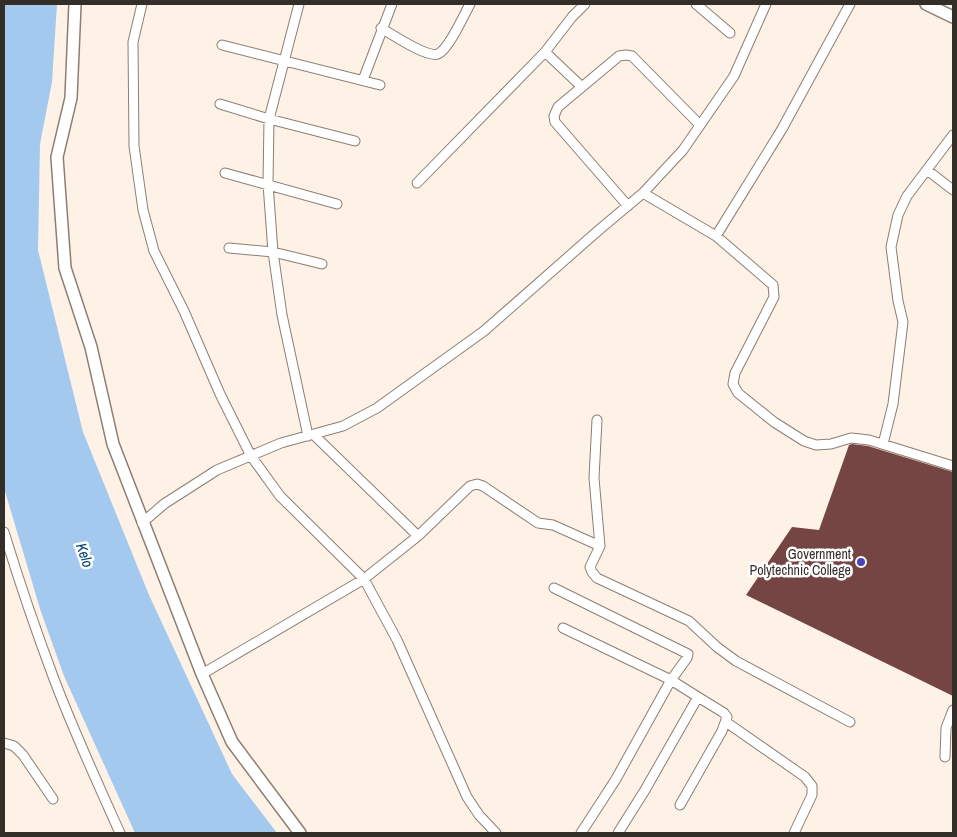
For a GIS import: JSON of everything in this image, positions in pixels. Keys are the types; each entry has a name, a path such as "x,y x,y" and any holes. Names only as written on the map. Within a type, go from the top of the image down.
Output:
{"street":[{"path":"75,4 70,98 56,157 65,268 91,347 113,444 202,674 232,742 300,833"},
{"path":"142,4 133,42 134,146 143,210 154,251 184,311 220,394 250,456 280,496 364,579 398,640 468,797 479,815 496,833"},
{"path":"299,4 269,119 268,184 273,252 282,315 311,436 418,536"},
{"path":"363,80 381,28 392,4"},
{"path":"381,28 429,54 439,54 447,45 470,4"},
{"path":"416,183 545,52 572,17 585,4"},
{"path":"696,4 730,33"},
{"path":"142,523 164,504 217,470 281,443 343,426 376,408 484,331 644,193 683,150 734,76 766,4"},
{"path":"716,236 782,129 850,4"},
{"path":"926,4 953,17"},
{"path":"222,45 380,85"},
{"path":"545,52 582,87"},
{"path":"628,206 555,122 554,116 558,107 619,56 626,54 632,56 700,125"},
{"path":"220,104 269,119 355,141"},
{"path":"883,444 893,404 903,322 898,301 891,247 898,215 904,202 953,135"},
{"path":"926,170 953,190"},
{"path":"225,173 337,204"},
{"path":"644,193 716,236 773,285 774,297 735,373 733,384 738,393 774,422 804,441 816,445 831,444 851,438 883,444 953,466"},
{"path":"229,248 273,252 322,264"},
{"path":"597,420 594,478 600,546 590,567 597,578 689,621 717,647 736,661 850,722"},
{"path":"202,674 364,579 418,536 470,486 477,484 483,486 538,523 553,525 600,546"},
{"path":"4,532 24,596 54,680 120,833"},
{"path":"554,588 688,654 671,680 616,779 581,833"},
{"path":"562,628 671,680 724,713 727,717 680,805"},
{"path":"618,833 698,697"},
{"path":"945,757 946,728 953,710"},
{"path":"726,722 805,777 812,786 812,795 794,833"},
{"path":"4,743 14,746 23,755 53,799"}],"water":[{"name":"Kelo","path":"4,4 57,4 52,82 40,144 38,250 83,432 149,595 232,774 277,833 135,833 64,676 41,612 4,488"}],"building":[{"name":"Government Polytechnic College","path":"849,445 868,446 953,472 953,696 746,595 792,527 819,530"}],"place":[{"name":"Government Polytechnic College","path":"861,562"}]}
